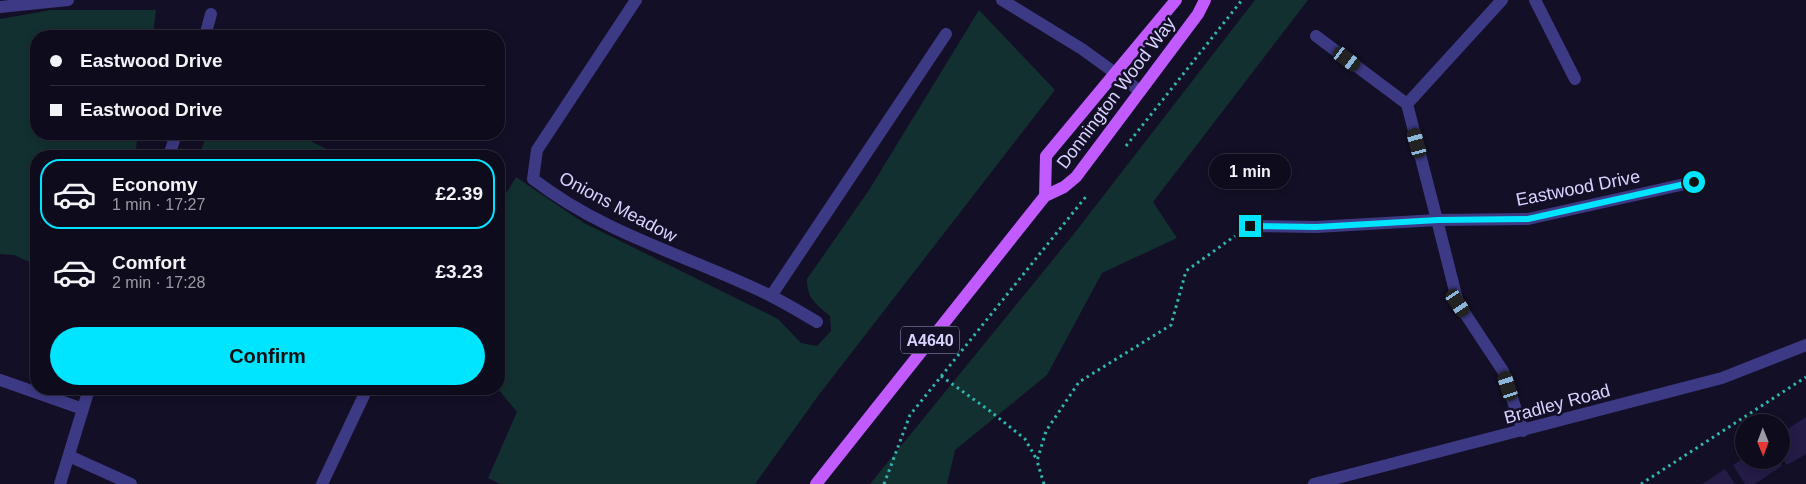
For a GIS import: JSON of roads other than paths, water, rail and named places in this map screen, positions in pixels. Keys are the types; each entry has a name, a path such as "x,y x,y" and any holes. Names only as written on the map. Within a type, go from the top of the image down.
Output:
{"main road":[{"name":"Donnington Wood Way","path":"1045,196 1046,156 1176,0"},
{"name":"Donnington Wood Way","path":"816,484 1045,196 1064,187 1076,177 1198,14 1205,0"}],"street":[{"path":"0,8 68,0"},
{"name":"Onions Meadow","path":"636,0 537,150 533,179 557,198 638,241 771,296 817,322"},
{"path":"1002,0 1082,49 1140,91"},
{"path":"1407,104 1502,0"},
{"path":"1535,0 1575,79"},
{"path":"207,30 211,14"},
{"path":"771,296 946,34"},
{"path":"1316,36 1407,104 1458,303 1503,371 1523,431"},
{"name":"Eastwood Drive","path":"1250,226 1316,227 1438,220 1528,219 1694,182"},
{"name":"Bradley Road","path":"1314,484 1722,378 1806,345"},
{"path":"0,380 30,390"},
{"path":"43,395 83,409"},
{"path":"60,484 87,395"},
{"path":"322,484 365,395"},
{"path":"69,456 131,484"}]}
